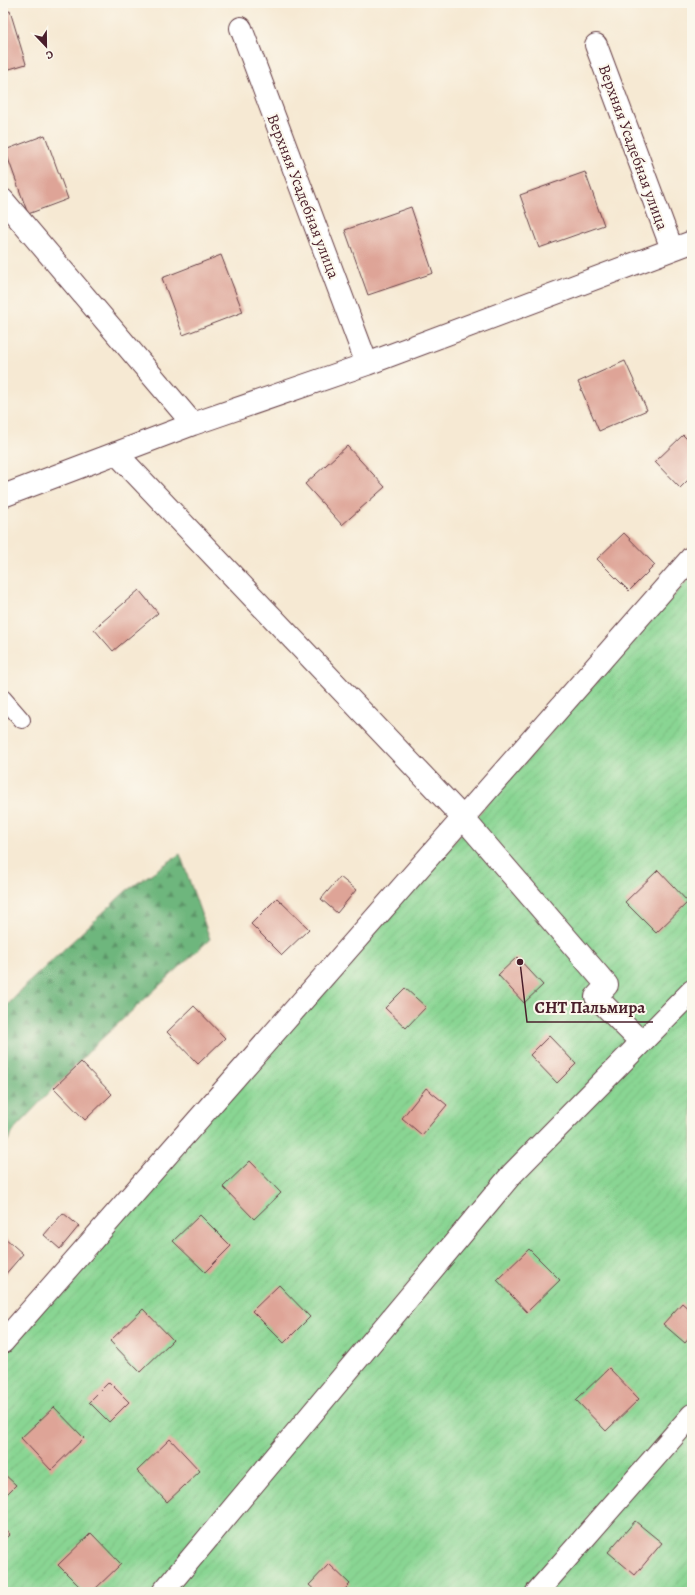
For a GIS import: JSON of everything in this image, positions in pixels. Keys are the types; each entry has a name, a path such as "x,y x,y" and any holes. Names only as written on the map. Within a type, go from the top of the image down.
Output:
{"street":[{"name":"Верхняя Усадебная улица","path":"241,28 367,364"},
{"name":"Верхняя Усадебная улица","path":"3,496 193,424 367,364 682,246 596,45"},
{"path":"3,200 193,424"},
{"path":"116,453 463,818 607,985 596,997 641,1042"},
{"path":"3,1342 692,557"},
{"path":"163,1592 512,1174 692,991"},
{"path":"537,1592 692,1415"}],"lane":[{"path":"3,698 22,720"}],"green space":[{"path":"692,575 692,1592 3,1592 3,1348"},
{"path":"180,854 210,939 97,1043 17,1126 3,1148 3,1010 27,984 126,891"}],"building":[{"path":"10,11 26,64 3,71 3,13"},
{"path":"45,135 68,199 28,214 5,150"},
{"path":"585,172 604,225 539,248 520,195"},
{"path":"411,207 433,273 368,295 345,230"},
{"path":"221,255 243,312 183,335 162,278"},
{"path":"625,361 647,410 599,431 578,382"},
{"path":"683,435 692,444 692,476 680,488 655,462"},
{"path":"347,446 385,487 342,525 305,484"},
{"path":"624,533 655,565 629,591 597,559"},
{"path":"139,590 158,613 113,651 94,629"},
{"path":"658,870 688,902 656,933 625,902"},
{"path":"340,877 356,890 337,913 321,899"},
{"path":"277,898 309,929 282,955 251,924"},
{"path":"517,957 543,985 524,1003 498,975"},
{"path":"405,988 426,1007 406,1028 385,1008"},
{"path":"194,1006 225,1038 198,1064 167,1032"},
{"path":"549,1036 576,1064 557,1083 530,1055"},
{"path":"81,1062 112,1094 85,1120 54,1088"},
{"path":"426,1088 447,1105 422,1135 402,1118"},
{"path":"250,1161 281,1193 254,1219 223,1187"},
{"path":"63,1213 79,1226 60,1249 44,1235"},
{"path":"200,1215 231,1246 205,1272 173,1241"},
{"path":"3,1236 23,1254 3,1277"},
{"path":"529,1249 560,1280 527,1312 497,1280"},
{"path":"279,1285 310,1317 284,1343 252,1311"},
{"path":"682,1303 692,1312 692,1335 685,1343 663,1324"},
{"path":"143,1309 173,1340 140,1372 110,1341"},
{"path":"609,1368 639,1399 606,1431 576,1400"},
{"path":"109,1382 129,1402 109,1422 89,1402"},
{"path":"54,1407 84,1438 51,1470 21,1438"},
{"path":"170,1439 200,1471 167,1502 137,1471"},
{"path":"3,1473 16,1485 3,1498"},
{"path":"635,1521 662,1543 635,1575 608,1552"},
{"path":"3,1528 10,1534 3,1541"},
{"path":"91,1533 121,1564 92,1592 85,1592 58,1565"},
{"path":"329,1564 350,1584 342,1592 317,1592 309,1585"}],"place":[{"name":"СНТ Пальмира","path":"520,962"}]}
